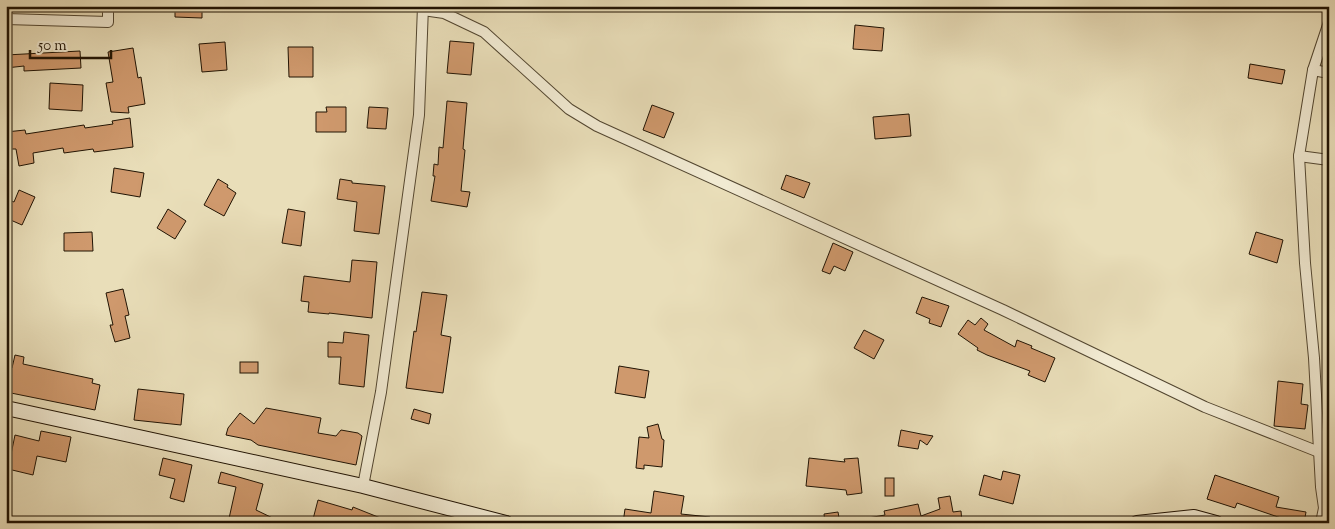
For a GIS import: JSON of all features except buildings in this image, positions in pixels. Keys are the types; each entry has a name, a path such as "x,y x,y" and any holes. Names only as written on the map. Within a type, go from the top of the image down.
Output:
{"street":[{"path":"6,19 108,22 108,6"},
{"path":"364,486 381,392 420,115 423,8 444,14 484,32 569,110 596,126 1003,310 1205,407 1319,452"},
{"path":"1321,523 1326,507 1321,487 1314,358 1305,263 1299,156 1313,70 1329,22"},
{"path":"1313,70 1329,73"},
{"path":"1299,156 1329,160"},
{"path":"6,408 364,486 506,523"},
{"path":"1137,523 1194,517 1216,523"}]}
